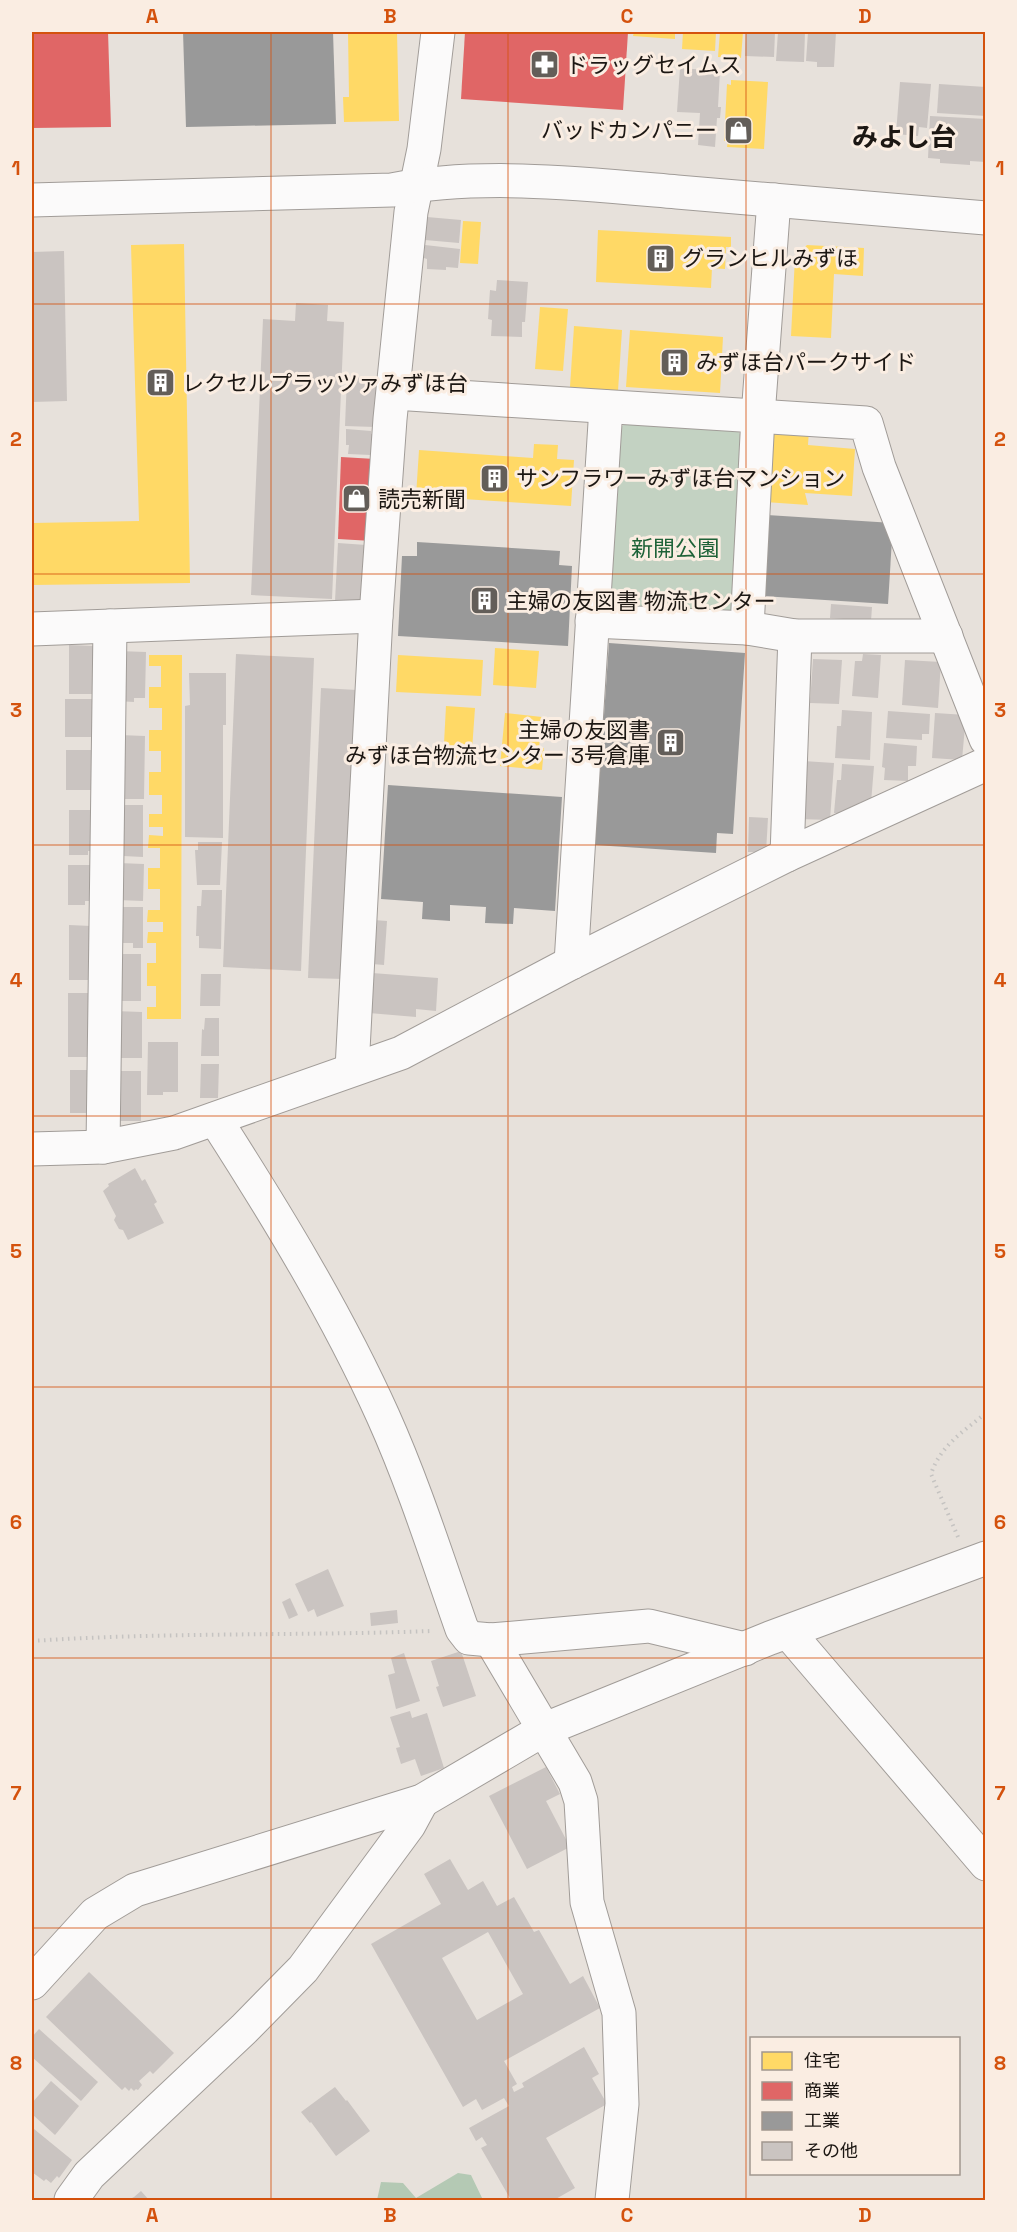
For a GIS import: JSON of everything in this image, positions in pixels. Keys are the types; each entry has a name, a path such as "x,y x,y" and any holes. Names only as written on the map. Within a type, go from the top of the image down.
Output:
{"street":[{"path":"352,1069 376,616 394,393 408,233 424,149 438,32"},
{"path":"32,200 392,190 417,185 484,182 568,182 986,218"},
{"path":"747,628 758,416 774,200"},
{"path":"394,393 866,423 879,467 986,739"},
{"path":"571,963 606,407"},
{"path":"32,629 376,616"},
{"path":"592,621 747,628 795,636 946,636"},
{"path":"103,1147 110,626"},
{"path":"787,855 795,636"},
{"path":"32,1149 103,1147 174,1133 401,1053 571,963 787,855 986,764"},
{"path":"214,1119 288,1237 347,1342 383,1416 476,1635 543,1730 575,1782 581,1801 587,1902 619,2013 622,2104 612,2200"},
{"path":"32,1983 95,1914 135,1890 422,1801 543,1730 788,1632 978,1561"},
{"path":"476,1635 649,1626 746,1649"},
{"path":"788,1632 986,1864"},
{"path":"71,2200 89,2175 244,2029 303,1969 409,1825 422,1801"}],"path":[{"path":"978,1561 931,1474 935,1460 947,1445 986,1413"},
{"path":"32,1641 129,1636 476,1635"}],"green space":[{"name":"新開公園","path":"628,421 735,427 745,441 736,609 726,618 616,612 606,602 619,429"},
{"path":"458,2173 471,2175 483,2200 377,2200 381,2182 403,2183 416,2198"}],"building: 住宅":[{"path":"348,32 397,32 399,121 344,122 343,97 349,97"},
{"path":"634,32 675,32 675,39 633,36"},
{"path":"683,32 716,32 715,51 682,49"},
{"path":"720,32 743,32 741,58 718,57"},
{"path":"731,80 768,82 764,149 727,147 728,141 724,141 727,84 731,85"},
{"path":"463,221 481,222 478,264 460,263"},
{"name":"グランヒルみずほ","path":"598,230 731,237 731,247 726,247 725,269 712,268 711,288 596,282"},
{"name":"レクセルプラッツァみずほ台","path":"184,244 190,583 32,585 32,523 139,521 131,245"},
{"path":"807,245 864,248 863,276 834,274 831,338 791,336 795,257"},
{"path":"540,307 568,309 563,371 535,369"},
{"path":"574,326 622,330 618,391 570,387"},
{"name":"みずほ台パークサイド","path":"630,330 723,337 720,393 626,387"},
{"path":"768,427 809,430 808,445 855,449 852,496 805,493 808,505 765,502"},
{"name":"サンフラワーみずほ台マンション","path":"534,444 558,445 557,459 574,460 571,506 416,496 419,450 533,458"},
{"path":"495,648 539,651 536,688 493,685"},
{"path":"149,655 182,655 181,1019 147,1019 147,1007 156,1007 156,986 147,986 147,963 156,963 156,943 147,943 148,932 163,932 163,922 147,922 148,910 160,910 160,889 148,889 148,868 160,868 160,848 148,848 149,835 163,836 163,827 149,827 149,814 162,814 162,795 149,795 149,772 161,772 161,751 149,751 149,730 162,730 162,708 149,708 149,687 161,687 161,666 149,666"},
{"path":"398,655 483,660 481,696 396,692"},
{"path":"446,706 475,708 471,764 443,762"},
{"path":"505,713 542,717 539,748 544,748 542,770 500,766"}],"building: 商業":[{"path":"32,32 108,32 111,127 32,128"},
{"name":"ドラッグセイムス","path":"465,32 628,32 623,110 461,99"},
{"name":"読売新聞","path":"341,457 375,459 372,541 338,539"}],"building: 工業":[{"path":"183,32 333,32 336,124 186,127"},
{"path":"767,515 893,523 888,604 762,596"},
{"name":"主婦の友図書 物流センター","path":"417,542 560,551 559,565 572,566 568,646 398,636 402,556 417,556"},
{"name":"主婦の友図書 みずほ台物流センター 3号倉庫","path":"609,643 745,653 733,834 717,833 716,853 595,845"},
{"path":"388,785 562,797 555,911 514,908 513,924 485,923 486,907 450,905 450,921 422,919 423,902 381,899"}],"building: その他":[{"path":"746,32 775,32 774,57 745,56"},
{"path":"778,32 805,32 804,62 776,61"},
{"path":"808,32 836,32 834,67 817,67 817,62 806,61"},
{"path":"680,68 720,71 718,107 721,107 720,118 717,118 715,147 698,145 700,113 677,112"},
{"path":"900,82 931,84 927,128 919,127 918,136 896,134"},
{"path":"939,84 986,87 986,116 937,113"},
{"path":"930,116 986,119 986,162 970,161 970,165 940,163 940,159 928,158"},
{"path":"427,217 461,220 459,243 425,240"},
{"path":"425,245 460,249 458,268 427,269 427,259 424,258"},
{"path":"64,251 67,401 32,402 32,252"},
{"path":"497,280 528,282 522,337 491,336 492,320 488,319 490,290 496,291"},
{"path":"296,303 328,305 327,321 344,322 332,599 251,595 263,319 295,321"},
{"path":"347,377 377,378 375,427 345,426"},
{"path":"346,429 371,431 371,434 376,434 371,455 348,454"},
{"path":"338,543 366,545 369,579 359,606 335,601"},
{"path":"831,604 872,607 871,621 830,618"},
{"path":"69,645 95,646 95,694 69,694"},
{"path":"118,651 146,652 145,698 134,698 134,702 117,701"},
{"path":"236,654 314,658 301,971 223,967"},
{"path":"863,654 881,655 878,698 852,696 855,661 862,661"},
{"path":"813,659 842,660 839,704 810,703"},
{"path":"905,660 941,662 938,708 902,705"},
{"path":"189,673 226,673 226,725 223,725 223,838 185,837 185,706 190,705"},
{"path":"321,688 357,690 344,979 308,978"},
{"path":"65,699 98,699 98,737 65,737"},
{"path":"842,710 872,712 870,760 835,758 837,726 841,726"},
{"path":"888,711 930,714 929,734 922,734 922,740 886,738"},
{"path":"935,713 966,715 962,760 932,758"},
{"path":"119,735 145,736 144,799 124,799 124,796 118,796"},
{"path":"884,743 917,746 916,766 908,766 908,781 884,780 885,768 882,767"},
{"path":"66,750 98,750 98,790 66,790"},
{"path":"803,761 834,763 830,820 799,819"},
{"path":"842,764 874,766 871,803 860,802 859,810 853,815 834,813 837,780 841,780"},
{"path":"119,805 143,805 143,857 123,856 124,853 118,853"},
{"path":"69,810 96,810 96,851 88,851 88,855 69,855"},
{"path":"749,817 768,818 766,852 748,852"},
{"path":"198,842 222,842 220,885 197,885 195,850 198,850"},
{"path":"118,863 144,864 143,901 118,900"},
{"path":"68,865 96,865 96,901 85,901 85,905 68,905"},
{"path":"202,890 222,890 221,949 199,948 199,936 196,936 197,906 201,906"},
{"path":"114,907 143,907 143,948 133,948 133,943 114,943"},
{"path":"374,920 387,921 384,965 372,964"},
{"path":"69,925 91,926 91,980 69,980"},
{"path":"117,954 141,954 141,1001 114,1001"},
{"path":"372,973 438,978 436,1011 416,1009 416,1017 369,1013"},
{"path":"201,974 221,974 220,1006 200,1006"},
{"path":"68,993 93,993 90,1057 68,1057"},
{"path":"114,1011 142,1012 142,1058 116,1058"},
{"path":"205,1018 219,1018 219,1056 201,1056 202,1029 204,1030"},
{"path":"148,1042 178,1042 178,1092 147,1095"},
{"path":"201,1064 219,1064 218,1098 200,1098"},
{"path":"70,1070 90,1070 94,1113 70,1113"},
{"path":"115,1071 141,1071 141,1121 115,1121"},
{"path":"135,1168 142,1181 145,1179 157,1202 154,1204 164,1223 128,1240 114,1220 116,1216 103,1191 109,1186 108,1184"},
{"path":"328,1569 344,1606 317,1617 314,1609 308,1612 295,1584"},
{"path":"290,1598 298,1615 289,1619 282,1602"},
{"path":"397,1610 398,1623 371,1626 370,1613"},
{"path":"461,1651 476,1696 443,1707 431,1661"},
{"path":"404,1653 420,1701 396,1709 388,1675 395,1673 391,1658"},
{"path":"410,1711 412,1718 427,1713 444,1768 421,1776 415,1759 401,1764 396,1748 400,1747 390,1717"},
{"path":"546,1767 560,1794 546,1801 570,1847 527,1869 489,1796"},
{"path":"450,1859 468,1890 483,1881 497,1906 514,1897 534,1932 539,1930 570,1984 583,1976 600,2008 504,2061 517,2084 512,2087 514,2092 524,2087 522,2083 584,2047 599,2074 592,2078 607,2104 546,2138 575,2188 554,2200 511,2200 481,2148 487,2145 482,2137 476,2141 469,2128 509,2106 504,2098 482,2110 476,2099 463,2107 371,1944 441,1904 424,1874","holes":["488,1932 523,1994 477,2020 442,1958"]},
{"path":"89,1972 174,2053 153,2074 150,2071 139,2081 142,2085 138,2090 134,2091 131,2088 129,2091 125,2087 122,2090 46,2017"},
{"path":"39,2029 98,2082 81,2101 32,2057 32,2037"},
{"path":"51,2081 79,2106 55,2135 32,2114 32,2103"},
{"path":"335,2087 370,2131 336,2156 301,2112"},
{"path":"34,2129 72,2160 59,2178 57,2176 51,2183 32,2172 32,2132"},
{"path":"141,2191 149,2200 128,2200 134,2197"}],"place":[{"name":"ドラッグセイムス","path":"545,65"},
{"name":"バッドカンパニー","path":"738,130"},
{"name":"グランヒルみずほ","path":"661,258"},
{"name":"みずほ台パークサイド","path":"675,362"},
{"name":"レクセルプラッツァみずほ台","path":"161,383"},
{"name":"サンフラワーみずほ台マンション","path":"495,478"},
{"name":"読売新聞","path":"357,499"},
{"name":"主婦の友図書 物流センター","path":"485,601"},
{"name":"主婦の友図書 みずほ台物流センター 3号倉庫","path":"671,743"}],"district":[{"name":"みよし台","path":"904,137"}]}
